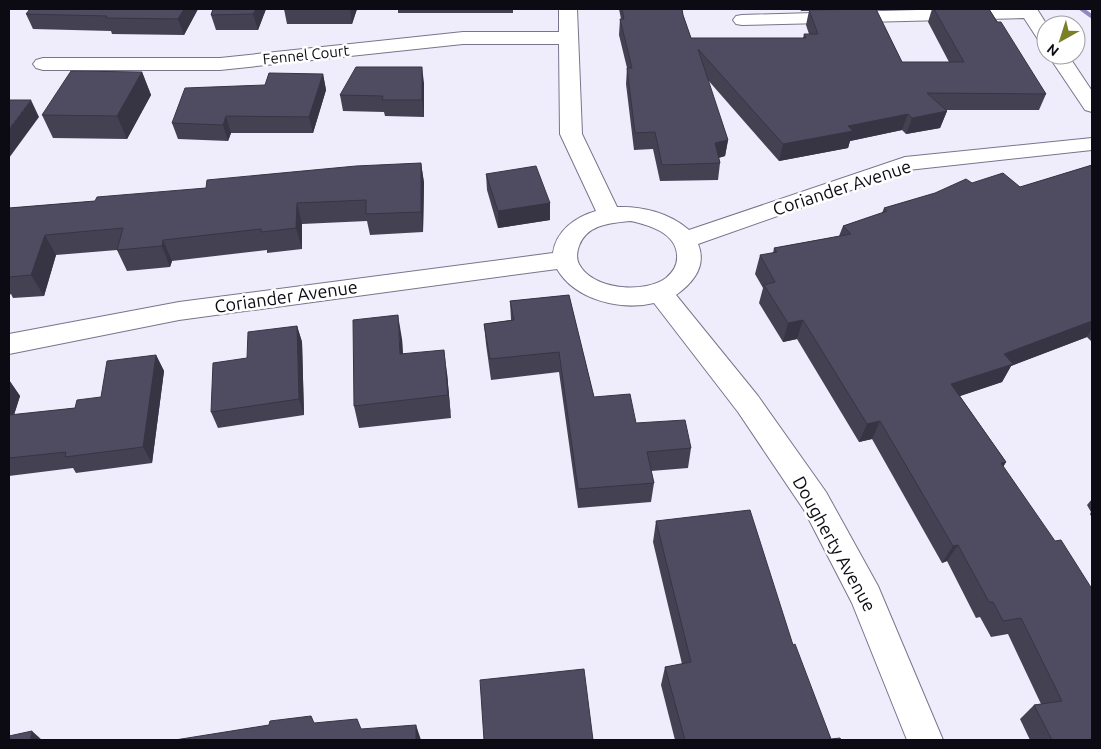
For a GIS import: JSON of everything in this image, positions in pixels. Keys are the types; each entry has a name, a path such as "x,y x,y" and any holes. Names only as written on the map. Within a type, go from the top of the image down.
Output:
{"street":[{"path":"568,9 571,134 609,215"},
{"path":"742,20 1028,10 1036,22"},
{"name":"Fennel Court","path":"43,64 220,64 463,38 569,38"},
{"path":"1065,65 1092,106"},
{"name":"Coriander Avenue","path":"685,240 905,164 1092,144"},
{"path":"631,214 653,218 671,228 685,240 690,255 688,270 678,283 660,293 620,297 601,293 584,284 572,273 565,260 566,245 574,231 589,221 609,215 631,214"},
{"name":"Coriander Avenue","path":"9,344 179,311 565,260"},
{"name":"Dougherty Avenue","path":"660,293 748,404 815,502 866,597 925,740"}],"building":[{"path":"30,9 184,9 178,19 26,14"},
{"path":"213,9 256,9 253,14 211,15"},
{"path":"622,9 682,9 691,38 806,38 804,34 818,34 809,10 876,9 902,62 964,62 934,9 989,9 997,22 1001,22 1046,94 927,93 947,111 912,118 908,114 848,126 853,131 783,144 698,49 728,140 715,143 720,163 662,165 655,132 635,133 627,68 632,68 620,19 624,19"},
{"path":"356,67 422,67 422,100 382,100 383,96 340,95"},
{"path":"71,71 142,72 117,116 42,115"},
{"path":"269,73 323,74 309,117 226,116 223,125 172,123 185,88 265,85"},
{"path":"9,100 31,100 9,129"},
{"path":"421,163 421,212 366,214 366,200 297,203 296,228 261,232 261,229 163,240 162,246 117,250 123,228 45,235 31,275 9,277 9,208 95,201 97,197 206,188 207,180 356,166"},
{"path":"1092,165 1092,321 1004,354 1013,364 951,384 1006,462 1001,463 1055,541 1061,540 1092,589 1092,740 1052,740 1034,705 1062,701 1021,618 1003,621 993,602 989,602 958,545 953,546 880,421 867,424 803,320 788,323 764,285 775,282 760,255 777,252 774,248 851,234 843,226 887,211 884,208 935,193 966,179 972,183 1003,173 1020,187"},
{"path":"536,166 550,203 498,211 486,174"},
{"path":"569,295 594,397 630,394 636,423 685,420 691,448 647,452 654,483 578,489 559,352 490,359 484,324 514,320 510,301"},
{"path":"398,315 400,354 444,350 448,395 354,406 353,320"},
{"path":"297,326 299,399 211,412 213,363 247,358 248,332"},
{"path":"156,355 143,447 65,457 66,452 9,458 9,415 75,408 77,400 101,397 107,361"},
{"path":"750,510 793,645 795,644 831,739 840,738 841,740 685,740 665,667 691,662 656,521"},
{"path":"584,669 593,740 484,740 480,680"},
{"path":"311,716 314,723 357,719 361,729 416,725 416,740 175,740 269,725 270,721"},
{"path":"32,731 30,740 9,740 9,736"}],"waterway":[{"path":"1081,9 1092,17"}]}
